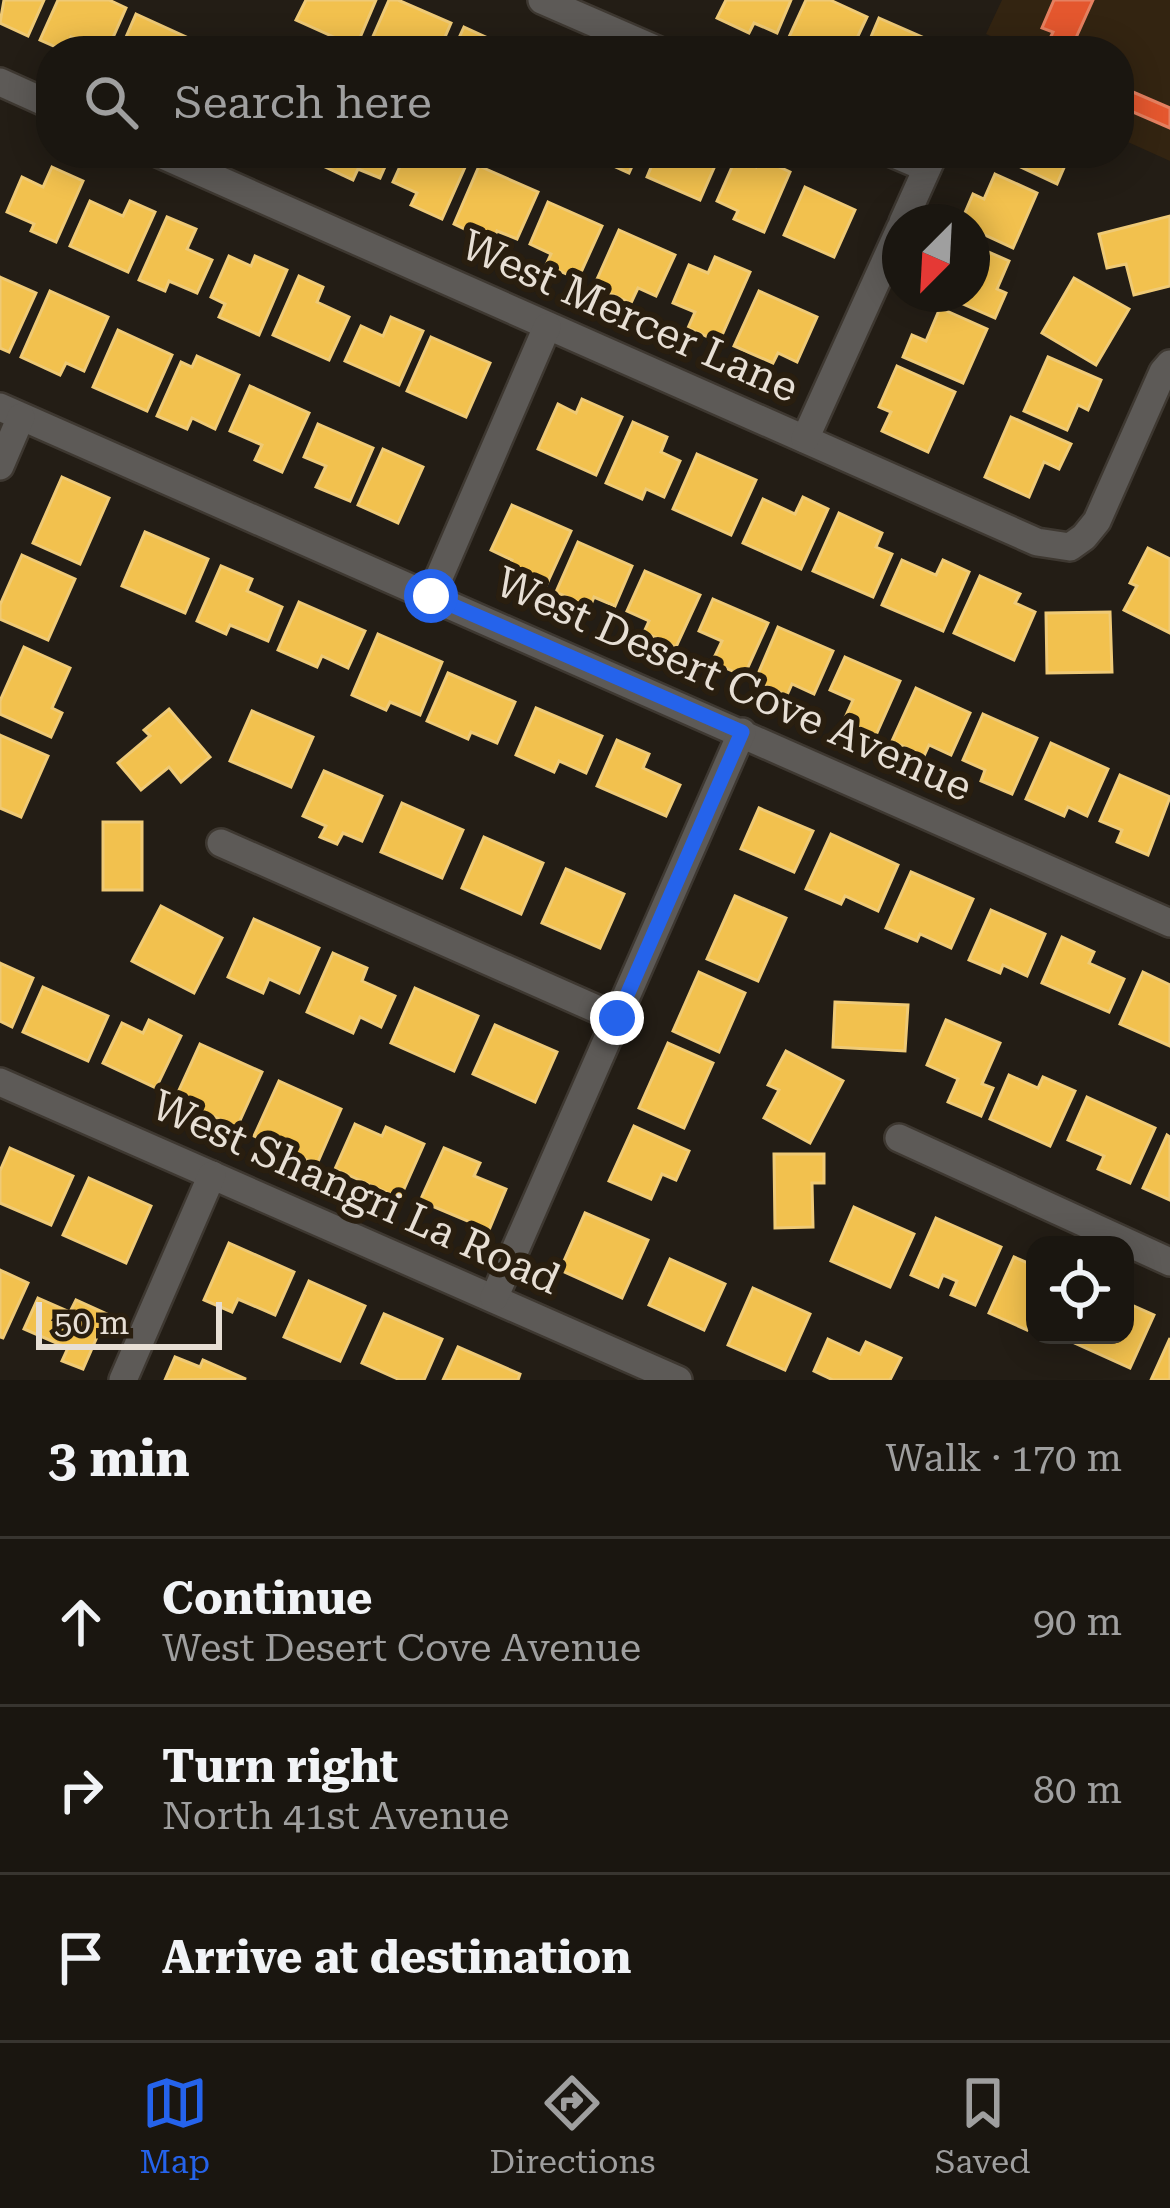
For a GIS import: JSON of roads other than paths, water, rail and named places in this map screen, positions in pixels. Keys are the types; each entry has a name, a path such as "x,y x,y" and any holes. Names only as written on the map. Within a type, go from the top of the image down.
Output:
{"street":[{"path":"542,0 579,7 632,36"},
{"path":"0,82 36,98"},
{"name":"West Mercer Lane","path":"192,168 1037,542 1070,547 1097,521 1170,364"},
{"path":"912,204 928,168"},
{"path":"806,439 882,270"},
{"path":"431,596 548,327"},
{"path":"0,466 11,412"},
{"name":"West Desert Cove Avenue","path":"11,412 1170,922"},
{"path":"494,1298 742,732"},
{"path":"220,843 617,1018"},
{"name":"West Shangri La Road","path":"0,1082 678,1380"},
{"path":"899,1138 1170,1262"},
{"path":"122,1380 212,1175"}]}
